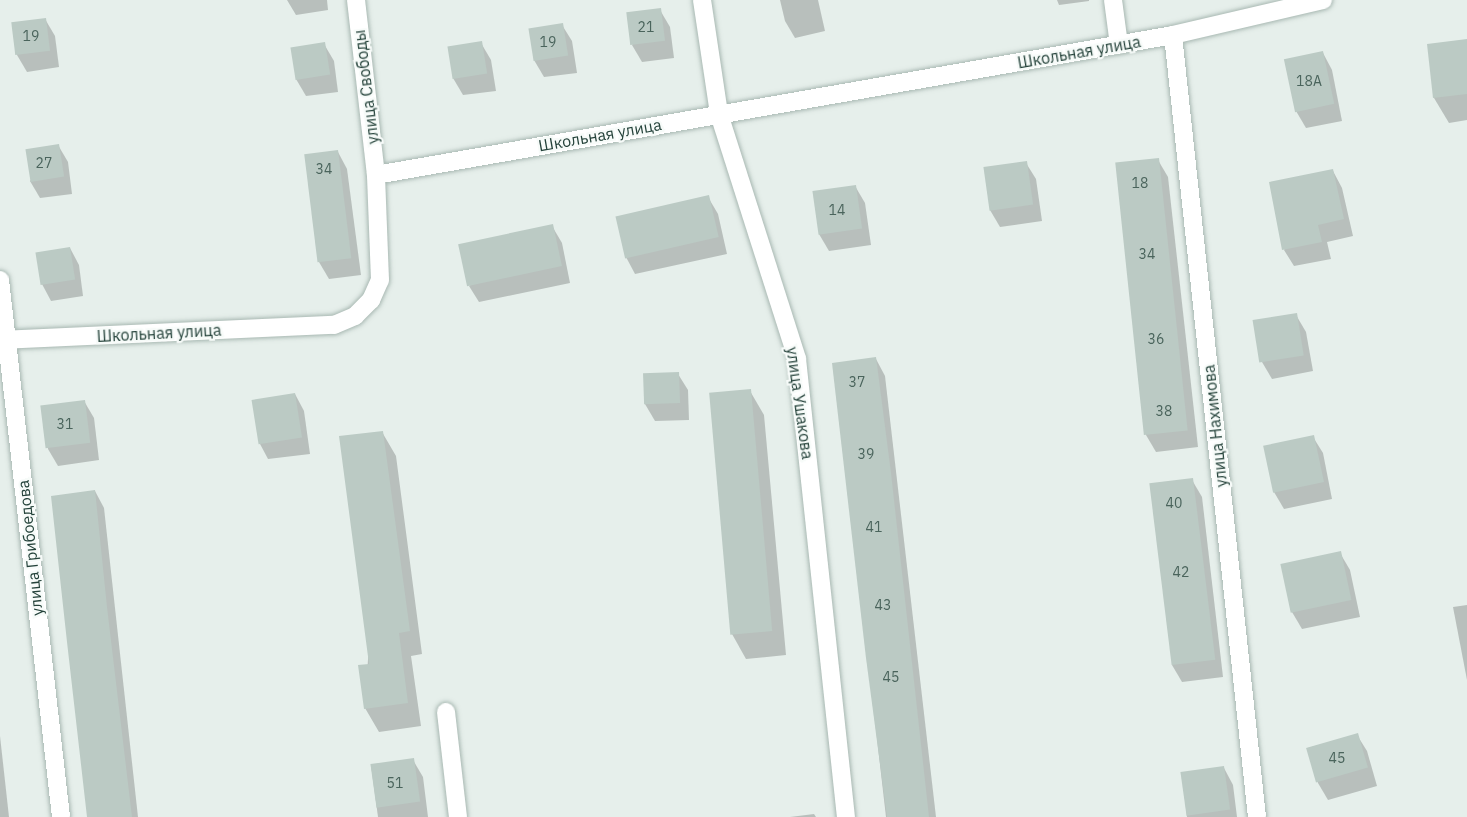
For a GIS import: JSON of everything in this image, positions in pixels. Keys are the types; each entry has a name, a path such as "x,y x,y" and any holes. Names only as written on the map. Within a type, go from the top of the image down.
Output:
{"street":[{"name":"улица Свободы","path":"356,0 376,175"},
{"name":"улица Ушакова","path":"702,0 720,114 797,359 846,817"},
{"path":"1113,0 1119,45"},
{"name":"Школьная улица","path":"3,340 334,325 355,316 371,300 380,280 376,175 1119,45 1173,35 1323,0"},
{"name":"улица Нахимова","path":"1173,35 1257,817"},
{"name":"улица Грибоедова","path":"0,280 3,340 61,817"},
{"path":"446,712 458,817"}],"building":[{"path":"661,8 665,41 630,45 626,12"},
{"path":"46,18 50,51 15,55 11,22"},
{"path":"563,23 568,56 534,61 528,28"},
{"path":"1467,39 1467,94 1433,98 1427,44"},
{"path":"482,41 487,74 453,79 447,46"},
{"path":"325,42 330,75 296,80 290,47"},
{"path":"1323,51 1334,104 1295,112 1284,59"},
{"path":"59,144 64,177 31,182 25,149"},
{"path":"338,150 351,258 318,262 304,154"},
{"path":"1159,158 1188,430 1144,435 1115,163"},
{"path":"1027,161 1033,205 990,211 983,167"},
{"path":"1333,169 1344,219 1318,225 1322,242 1282,250 1269,182"},
{"path":"856,185 862,229 819,235 812,191"},
{"path":"709,195 719,237 625,258 615,217"},
{"path":"553,224 562,266 467,286 458,244"},
{"path":"70,247 75,280 41,285 35,252"},
{"path":"1297,313 1304,355 1259,363 1253,320"},
{"path":"876,357 929,817 887,817 832,363"},
{"path":"679,372 680,403 644,404 643,373"},
{"path":"751,389 772,631 730,635 709,393"},
{"path":"295,393 302,437 259,444 252,400"},
{"path":"85,400 90,443 46,448 40,405"},
{"path":"383,431 410,631 399,633 408,703 364,709 358,665 369,664 339,436"},
{"path":"1314,435 1324,482 1273,493 1263,446"},
{"path":"1193,478 1215,660 1172,665 1149,483"},
{"path":"95,490 132,817 87,817 67,642 51,496"},
{"path":"1341,551 1351,600 1291,613 1280,564"},
{"path":"1358,733 1368,768 1316,782 1306,748"},
{"path":"414,758 420,802 377,808 370,764"},
{"path":"1224,766 1230,810 1187,816 1180,772"}]}
